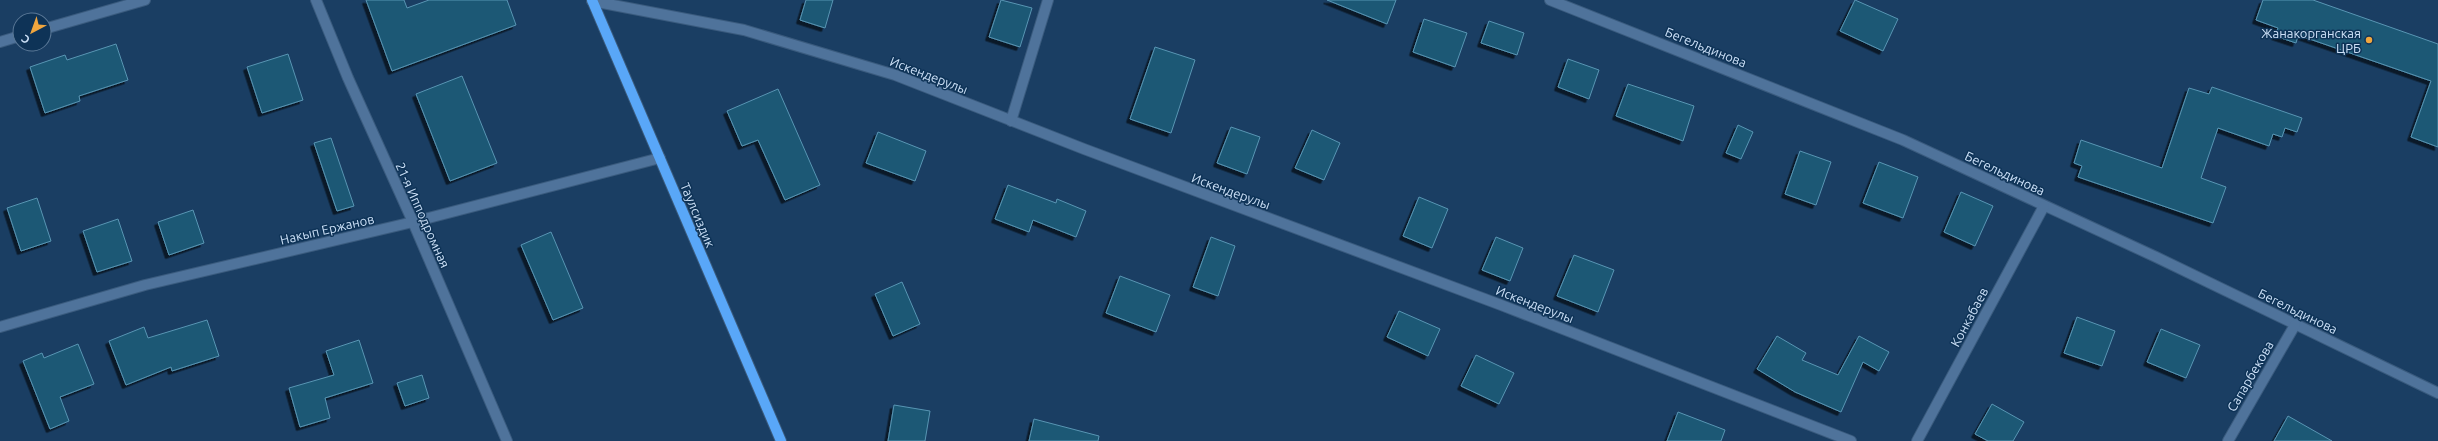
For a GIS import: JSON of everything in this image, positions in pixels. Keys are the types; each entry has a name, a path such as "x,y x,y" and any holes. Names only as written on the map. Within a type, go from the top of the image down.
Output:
{"main road":[{"name":"Таулсиздик","path":"592,0 781,441"}],"street":[{"path":"52,27 145,0"},
{"name":"21-я Ипподромная","path":"316,0 348,78 413,222 506,441"},
{"name":"Искендерулы","path":"592,0 744,30 895,75 1011,121 1501,305 1851,441"},
{"path":"1011,121 1048,0"},
{"name":"Бегельдинова","path":"1550,0 1903,140 2438,393"},
{"path":"0,42 12,38"},
{"name":"Накып Ержанов","path":"0,327 145,285 413,222 660,158"},
{"name":"Конкабаев","path":"1917,441 2044,206"},
{"name":"Сапарбекова","path":"2228,441 2296,325"}],"building":[{"path":"366,0 404,0 407,8 429,0 507,0 516,25 392,71"},
{"path":"806,0 833,0 825,28 800,20"},
{"path":"1001,0 1032,8 1020,47 989,37"},
{"path":"1327,0 1396,0 1387,24"},
{"path":"1855,0 1898,19 1883,51 1840,31"},
{"name":"Жанакорганская ЦРБ","path":"2263,0 2313,0 2438,44 2438,147 2411,137 2431,81 2298,35 2296,43 2275,36 2278,28 2256,20"},
{"path":"1424,19 1467,33 1455,67 1413,52"},
{"path":"1489,21 1524,33 1517,55 1481,43"},
{"path":"116,44 128,80 79,96 80,101 45,113 30,67 65,55 67,60"},
{"path":"1155,47 1195,60 1171,133 1130,119"},
{"path":"288,54 303,100 262,113 247,67"},
{"path":"1568,59 1599,70 1589,99 1558,87"},
{"path":"462,76 497,163 450,181 416,94"},
{"path":"1628,84 1694,106 1683,141 1616,116"},
{"path":"2212,87 2302,118 2297,132 2285,128 2282,137 2273,134 2269,146 2218,128 2201,178 2226,187 2213,223 2078,177 2082,166 2074,163 2081,140 2162,168 2189,88 2209,94"},
{"path":"778,89 820,185 785,200 758,140 742,146 727,111"},
{"path":"1738,125 1753,132 1741,159 1726,153"},
{"path":"1231,127 1260,137 1247,174 1217,163"},
{"path":"1312,130 1340,143 1324,180 1295,168"},
{"path":"878,132 926,151 915,181 866,163"},
{"path":"331,138 354,206 337,211 314,143"},
{"path":"1800,151 1831,162 1816,205 1785,194"},
{"path":"1879,162 1918,177 1903,218 1863,203"},
{"path":"1008,185 1056,203 1057,199 1086,211 1076,237 1033,220 1029,232 995,219"},
{"path":"1961,192 1993,206 1975,246 1944,232"},
{"path":"1419,197 1448,209 1432,248 1403,236"},
{"path":"37,198 51,241 21,251 7,208"},
{"path":"193,210 204,243 169,255 158,222"},
{"path":"118,219 132,261 97,272 83,231"},
{"path":"551,232 583,308 553,320 521,245"},
{"path":"1211,237 1235,246 1218,296 1193,287"},
{"path":"1496,237 1523,248 1510,281 1482,270"},
{"path":"1574,255 1614,270 1598,312 1557,296"},
{"path":"1120,276 1170,295 1156,332 1106,313"},
{"path":"902,282 920,324 893,336 875,294"},
{"path":"1399,311 1440,329 1428,356 1387,337"},
{"path":"2077,317 2115,331 2102,366 2064,353"},
{"path":"207,320 219,356 172,371 171,367 126,385 109,341 144,327 148,338"},
{"path":"2161,329 2200,345 2186,378 2147,362"},
{"path":"1777,336 1806,353 1802,360 1838,375 1859,336 1889,352 1879,371 1863,362 1841,412 1795,392 1757,369"},
{"path":"359,340 373,383 325,398 330,418 300,427 289,388 334,375 326,351"},
{"path":"78,344 94,384 60,397 69,421 50,429 23,361 42,353 44,358"},
{"path":"1476,355 1514,373 1499,404 1461,386"},
{"path":"422,375 429,398 405,406 397,383"},
{"path":"1992,404 2024,422 2013,441 1988,441 1975,434"},
{"path":"894,405 930,411 925,441 888,441"},
{"path":"1678,412 1725,430 1721,441 1667,441"},
{"path":"2288,416 2332,441 2274,441"},
{"path":"1034,419 1099,436 1098,441 1029,441"}],"place":[{"name":"Жанакорганская ЦРБ","path":"2369,40"}]}
